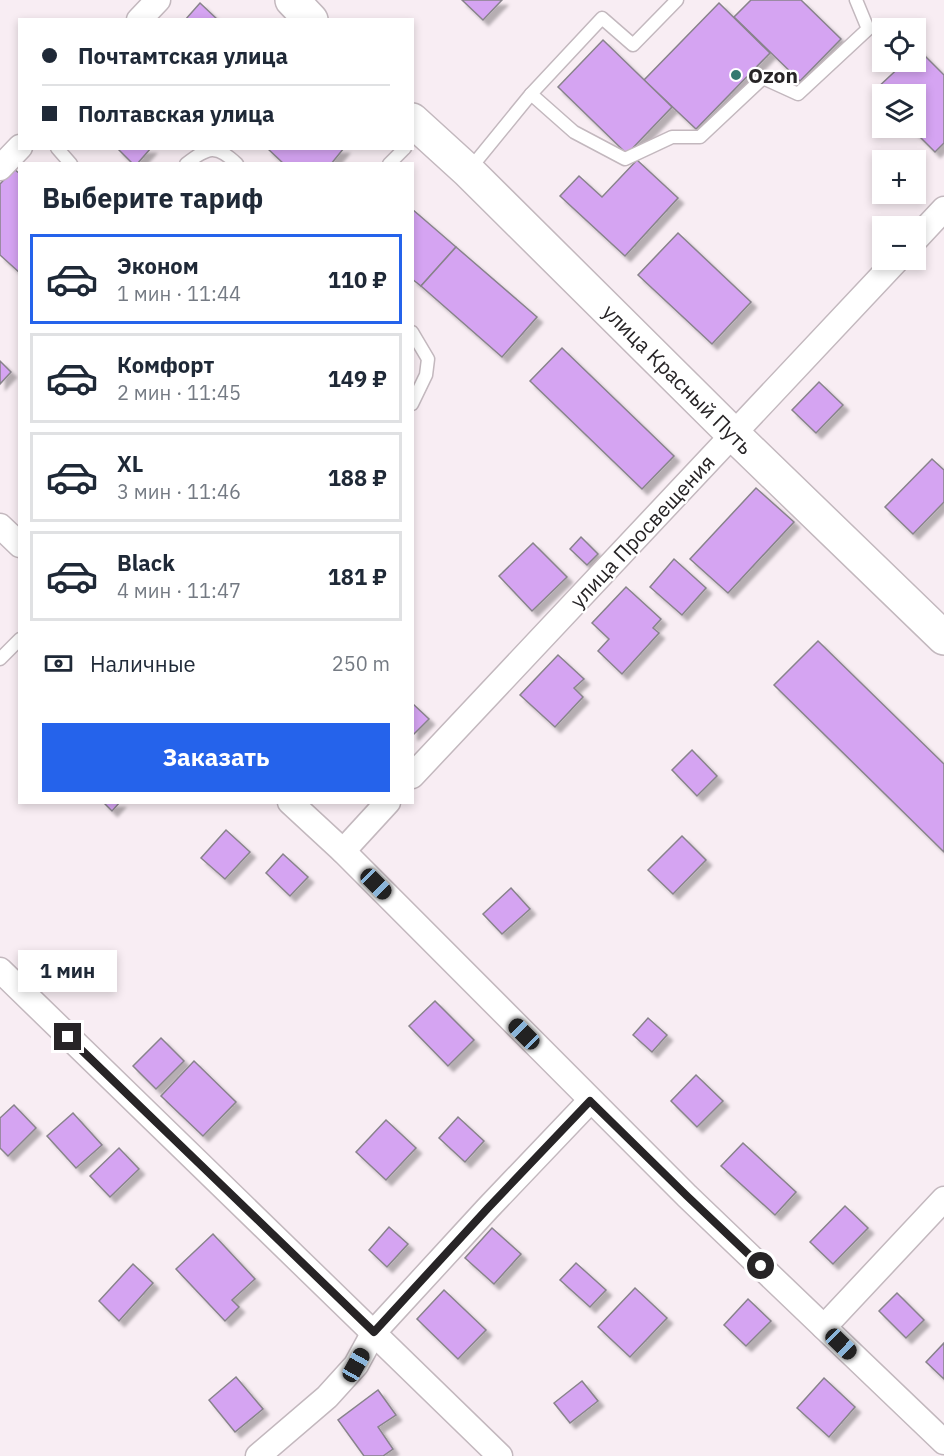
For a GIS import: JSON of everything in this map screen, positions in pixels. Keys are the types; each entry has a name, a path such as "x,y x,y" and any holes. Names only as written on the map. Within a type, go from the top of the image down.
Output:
{"street":[{"path":"142,18 158,0"},
{"path":"292,0 309,18"},
{"name":"улица Красный Путь","path":"414,136 468,171 733,434 944,638"},
{"path":"0,168 18,149"},
{"path":"926,228 944,209"},
{"name":"улица Просвещения","path":"414,775 888,270"},
{"path":"0,526 18,543"},
{"path":"292,804 343,851 687,1196 944,1442"},
{"path":"343,851 386,804"},
{"path":"0,970 500,1456"},
{"path":"258,1456 327,1397 356,1365 374,1332 590,1101"},
{"path":"824,1327 944,1199"}],"lane":[{"path":"468,171 531,94 602,18 633,45 677,0"},
{"path":"531,94 574,132 625,159 672,137 700,137 763,78 798,94 868,29 856,0"},
{"path":"59,150 69,162"},
{"path":"189,162 203,151 209,150"},
{"path":"217,150 227,154 235,162"},
{"path":"391,162 401,150"},
{"path":"414,335 428,359 426,375 414,400"},
{"path":"0,659 18,641"}],"building":[{"path":"462,0 502,0 483,20"},
{"path":"751,0 801,0 841,39 800,81 734,17"},
{"path":"200,3 216,18 187,18"},
{"path":"719,3 770,53 696,129 644,80"},
{"path":"603,40 672,107 627,154 558,87"},
{"path":"926,57 944,75 944,143 935,152 921,138 926,138 926,84 881,84 894,72 926,72"},
{"path":"119,150 149,150 139,162 131,162"},
{"path":"269,150 342,150 333,162 282,162"},
{"path":"637,160 678,198 625,256 560,196 579,176 602,197"},
{"path":"14,169 18,172 18,271 0,255 0,184"},
{"path":"414,211 456,247 421,286 414,281"},
{"path":"678,233 751,302 712,344 638,275"},
{"path":"456,247 537,317 502,357 421,286"},
{"path":"562,348 674,456 642,489 530,381"},
{"path":"0,361 11,372 0,384"},
{"path":"819,382 843,405 816,433 792,410"},
{"path":"932,459 944,470 944,502 913,534 885,507"},
{"path":"756,488 794,522 728,593 690,559"},
{"path":"581,537 598,554 587,565 570,549"},
{"path":"533,543 567,577 532,611 499,576"},
{"path":"674,559 706,588 682,615 650,587"},
{"path":"626,587 661,619 653,628 659,633 622,674 598,651 609,639 592,623"},
{"path":"818,641 944,764 944,852 774,685"},
{"path":"558,655 584,679 574,688 583,697 555,727 520,695"},
{"path":"414,705 429,719 414,734"},
{"path":"692,750 717,776 697,796 672,770"},
{"path":"105,804 118,804 112,811"},
{"path":"226,830 250,852 225,879 201,858"},
{"path":"682,836 706,860 673,894 648,870"},
{"path":"283,854 308,877 290,896 266,873"},
{"path":"511,888 530,909 502,934 483,914"},
{"path":"435,1001 474,1040 448,1066 409,1026"},
{"path":"648,1018 667,1035 652,1052 633,1035"},
{"path":"161,1038 184,1061 156,1089 133,1066"},
{"path":"194,1061 236,1102 203,1136 161,1096"},
{"path":"696,1075 723,1101 697,1127 671,1101"},
{"path":"14,1105 36,1128 8,1156 0,1148 0,1118"},
{"path":"73,1113 102,1145 76,1168 47,1136"},
{"path":"458,1117 484,1141 465,1162 439,1138"},
{"path":"386,1120 416,1148 386,1180 356,1152"},
{"path":"743,1143 796,1192 775,1215 721,1166"},
{"path":"119,1148 139,1169 110,1197 90,1176"},
{"path":"845,1206 868,1228 833,1264 810,1242"},
{"path":"389,1227 408,1244 387,1267 369,1250"},
{"path":"492,1228 521,1254 494,1284 465,1258"},
{"path":"213,1234 255,1279 232,1300 239,1307 225,1321 176,1269"},
{"path":"576,1263 606,1290 590,1307 560,1280"},
{"path":"133,1264 153,1283 119,1321 99,1301"},
{"path":"635,1288 667,1318 630,1357 598,1327"},
{"path":"444,1290 486,1330 458,1359 417,1319"},
{"path":"897,1293 924,1320 906,1338 879,1311"},
{"path":"748,1299 771,1321 746,1346 724,1325"},
{"path":"944,1343 944,1379 926,1362"},
{"path":"236,1377 263,1409 235,1432 209,1400"},
{"path":"824,1378 855,1407 829,1437 797,1408"},
{"path":"582,1381 598,1401 570,1423 554,1403"},
{"path":"378,1390 396,1415 378,1427 393,1449 383,1456 364,1456 338,1420"}],"place":[{"name":"Ozon","path":"736,75"}],"route":[{"path":"68,1037 374,1332 590,1101 761,1266"}]}
